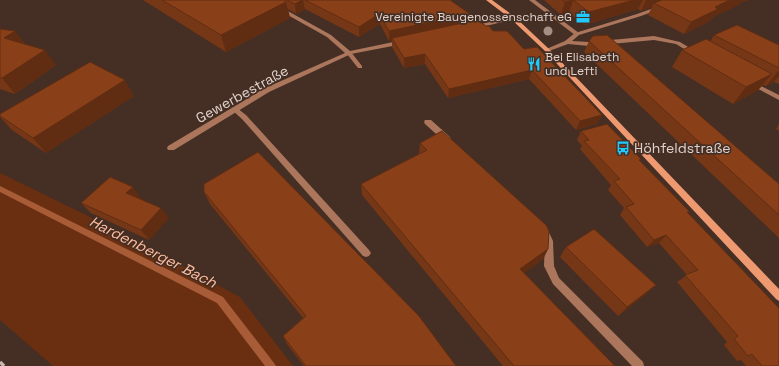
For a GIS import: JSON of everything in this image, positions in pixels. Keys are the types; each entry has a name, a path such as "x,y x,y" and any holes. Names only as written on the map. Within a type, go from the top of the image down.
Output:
{"main road":[{"path":"489,0 513,18 547,50 779,296"}],"street":[{"path":"264,0 330,36 349,53 360,68"},
{"path":"532,0 577,34"},
{"path":"547,50 567,42 577,34 639,15 681,0"},
{"path":"467,28 513,18"},
{"path":"567,42 589,44 654,38 678,43 701,56"},
{"name":"Gewerbestraße","path":"171,148 267,90 349,53 413,40"},
{"path":"743,78 779,98"},
{"path":"235,110 244,117 366,253"},
{"path":"428,122 457,148"},
{"path":"536,222 542,227 549,242 549,266 556,281 639,366"}],"shaded area":[{"path":"0,173 86,215 240,297 293,366 53,366 0,320"}],"building":[{"path":"162,0 284,0 286,2 221,35"},
{"path":"287,0 302,0 295,4"},
{"path":"305,0 450,0 470,14 389,31 379,14 359,27"},
{"path":"562,0 573,0 565,2"},
{"path":"573,0 634,0 589,12"},
{"path":"662,0 730,0 715,7 718,9 691,22 654,3"},
{"path":"477,20 486,26 489,26 493,31 507,31 524,49 537,47 602,115 580,121 532,70 449,89 425,54 404,58 392,38"},
{"path":"737,25 779,45 779,68 714,35"},
{"path":"0,29 15,31 4,38 45,50 0,78"},
{"path":"607,35 779,184 779,215 589,41 593,36"},
{"path":"706,39 772,74 746,87 682,50"},
{"path":"90,62 125,80 33,138 0,116 0,114"},
{"path":"607,124 641,159 639,160 689,211 687,212 779,308 779,366 762,366 752,354 748,356 734,339 738,336 685,275 698,270 666,235 654,240 626,207 634,204 614,181 620,179 584,141 589,140 581,131"},
{"path":"442,131 546,225 549,231 548,249 520,269 615,366 514,366 361,184 427,150 420,143"},
{"path":"258,152 419,316 456,366 306,366 283,336 306,316 204,192 204,184"},
{"path":"110,177 133,187 126,193 161,208 141,230 81,203"},
{"path":"594,229 656,285 627,307 566,247"}],"waterway":[{"name":"Hardenberger Bach","path":"0,189 220,300 271,366"}],"railway":[{"path":"0,362 4,366"}],"place":[{"name":"Vereinigte Baugenossenschaft eG","path":"583,17"},
{"name":"Bei Elisabeth und Lefti","path":"534,64"},
{"name":"Höhfeldstraße","path":"623,148"}]}
